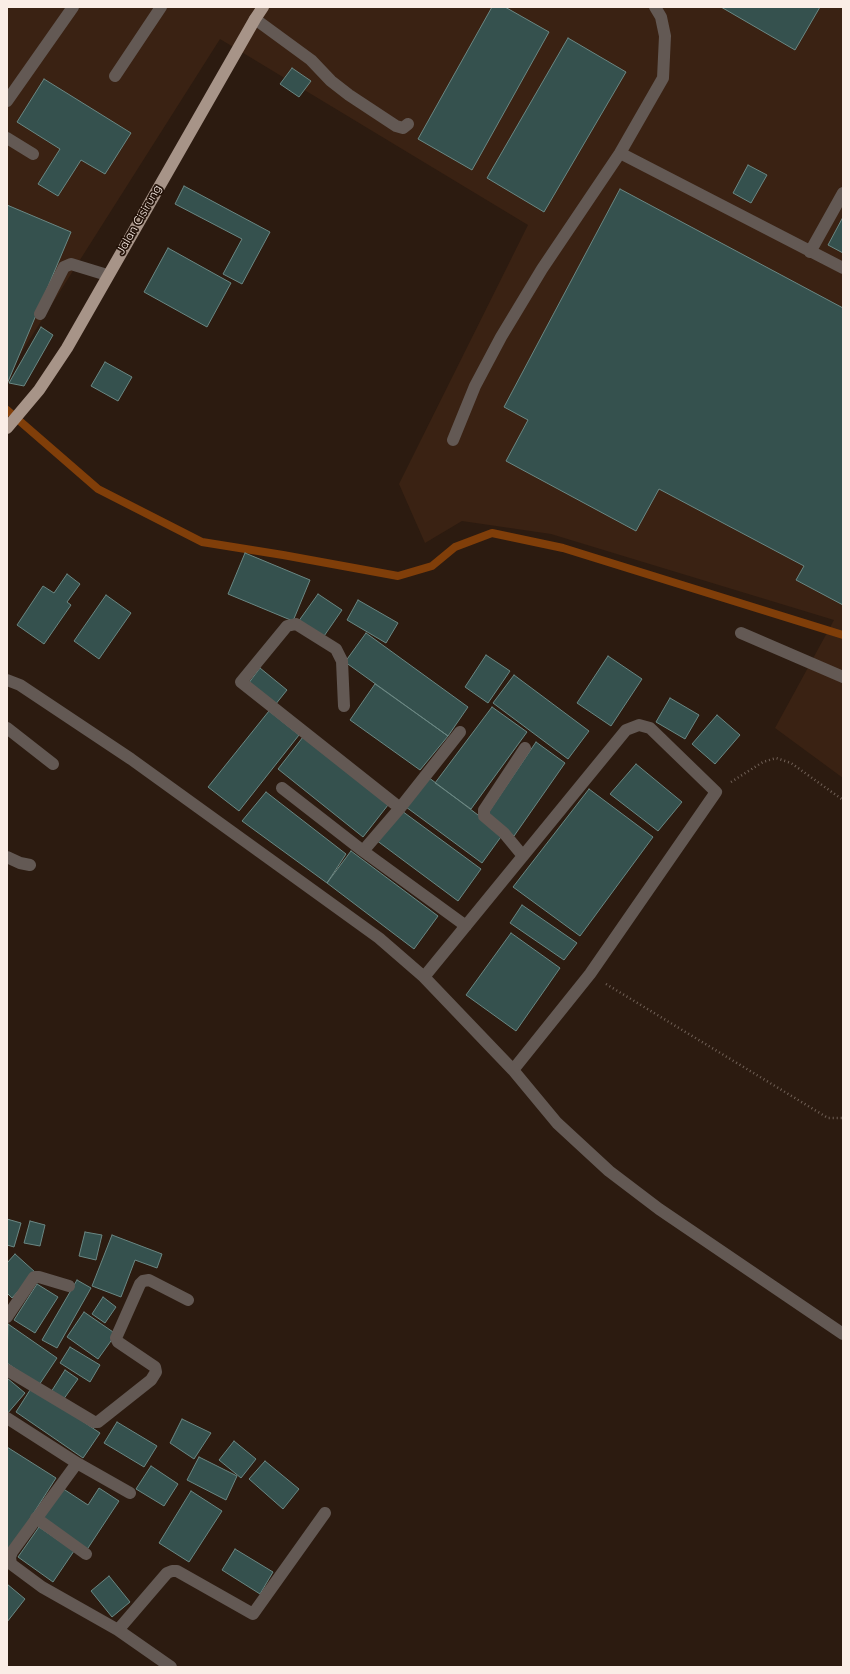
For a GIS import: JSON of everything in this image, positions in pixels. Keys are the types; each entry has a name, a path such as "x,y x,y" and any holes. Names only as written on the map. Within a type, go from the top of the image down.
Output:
{"main road":[{"name":"Jalan Cisirung","path":"7,428 39,390 67,348 107,275 255,19 264,7"}],"street":[{"path":"7,101 72,7"},
{"path":"115,76 161,7"},
{"path":"453,440 475,386 501,337 542,269 620,153 663,78 665,36 661,17 655,7"},
{"path":"255,19 311,60 331,81 349,95 396,126 403,128 408,124"},
{"path":"7,138 33,154"},
{"path":"620,153 843,268"},
{"path":"810,252 843,193"},
{"path":"40,314 64,267 71,264 107,275"},
{"path":"344,706 342,662 336,649 296,624 287,626 241,682 400,808"},
{"path":"741,633 843,677"},
{"path":"7,680 20,685 137,763 379,938 424,977 513,1070 557,1123 608,1171 659,1209 843,1334"},
{"path":"424,977 626,730 639,725 650,728 716,792 590,974 513,1070"},
{"path":"7,728 53,764"},
{"path":"363,851 400,808 460,732"},
{"path":"523,856 504,833 484,816 484,810 525,748"},
{"path":"282,788 363,851 466,926"},
{"path":"7,858 30,865"},
{"path":"7,1317 34,1277 69,1286"},
{"path":"7,1370 94,1422 98,1422 103,1420 151,1380 156,1372 155,1367 118,1342 116,1338 140,1284 143,1281 149,1280 188,1300"},
{"path":"7,1418 78,1463 130,1493"},
{"path":"78,1463 12,1552 10,1557 11,1564 42,1587 118,1630 171,1667"},
{"path":"118,1630 167,1573 172,1571 177,1571 253,1614 325,1513"},
{"path":"36,1518 86,1554"}],"path":[{"path":"716,792 763,762 776,758 791,763 843,800"},
{"path":"590,974 828,1118 843,1118"}],"shaded area":[{"path":"7,7 843,7 843,778 775,728 834,620 551,534 462,521 425,543 399,484 528,225 220,39 7,375"}],"building":[{"path":"492,7 505,7 549,32 472,170 418,139"},
{"path":"721,7 820,7 795,50"},
{"path":"568,38 626,72 544,212 487,178"},
{"path":"292,68 311,81 299,97 280,84"},
{"path":"44,79 131,133 105,174 81,160 58,196 38,184 60,149 17,122"},
{"path":"748,165 767,175 751,203 733,193"},
{"path":"184,186 270,232 242,284 223,274 242,239 175,204"},
{"path":"620,189 843,308 843,605 796,580 804,566 659,489 636,531 506,461 528,420 504,407"},
{"path":"7,205 71,232 7,384"},
{"path":"843,217 843,253 828,245"},
{"path":"168,248 231,283 207,327 144,292"},
{"path":"41,327 53,335 24,386 9,383"},
{"path":"105,362 132,377 118,401 91,386"},
{"path":"245,553 310,580 293,621 228,594"},
{"path":"67,574 80,584 67,602 71,605 44,644 17,625 43,586 54,593"},
{"path":"318,594 342,610 322,639 298,622"},
{"path":"106,595 131,613 99,659 74,641"},
{"path":"358,600 398,623 386,643 347,620"},
{"path":"366,633 468,707 448,736 345,662"},
{"path":"486,655 510,671 488,703 465,687"},
{"path":"608,656 642,679 611,726 577,703"},
{"path":"260,668 287,690 275,705 248,684"},
{"path":"514,675 589,731 568,759 493,703"},
{"path":"375,684 448,736 420,770 350,720"},
{"path":"670,698 699,715 685,739 656,722"},
{"path":"492,707 527,732 471,809 435,783"},
{"path":"269,711 299,735 239,811 208,787"},
{"path":"717,715 740,735 715,764 692,744"},
{"path":"303,737 388,805 363,837 278,769"},
{"path":"536,742 565,763 514,836 486,816"},
{"path":"636,764 682,802 658,831 610,794"},
{"path":"428,777 503,834 482,863 406,807"},
{"path":"589,789 653,837 580,936 513,887"},
{"path":"266,792 346,854 327,883 242,821"},
{"path":"402,811 481,869 458,901 376,840"},
{"path":"351,851 438,916 414,949 327,883"},
{"path":"522,905 577,943 564,960 510,923"},
{"path":"511,933 560,968 516,1031 466,995"},
{"path":"7,1219 21,1223 14,1247 7,1245"},
{"path":"30,1221 45,1225 40,1246 24,1243"},
{"path":"85,1232 102,1235 96,1260 79,1256"},
{"path":"112,1235 162,1254 157,1268 135,1260 121,1297 92,1286"},
{"path":"15,1254 35,1272 12,1298 7,1293 7,1263"},
{"path":"77,1280 91,1288 57,1348 42,1340"},
{"path":"37,1284 58,1297 35,1333 14,1320"},
{"path":"103,1297 116,1307 105,1323 92,1314"},
{"path":"84,1312 116,1334 98,1359 67,1337"},
{"path":"8,1324 57,1358 39,1385 7,1363"},
{"path":"70,1347 100,1365 90,1382 60,1363"},
{"path":"65,1370 78,1379 63,1400 51,1392"},
{"path":"7,1378 25,1393 7,1414"},
{"path":"32,1387 100,1433 83,1458 16,1412"},
{"path":"182,1419 211,1433 194,1459 170,1443"},
{"path":"117,1422 157,1446 144,1467 104,1443"},
{"path":"234,1441 256,1459 241,1478 219,1460"},
{"path":"7,1447 56,1478 8,1553 7,1553"},
{"path":"199,1457 237,1476 226,1500 187,1480"},
{"path":"265,1461 299,1489 283,1509 249,1479"},
{"path":"151,1466 178,1484 164,1506 136,1489"},
{"path":"62,1488 88,1505 99,1488 119,1501 86,1551 40,1520"},
{"path":"191,1491 222,1511 189,1562 159,1543"},
{"path":"39,1527 74,1551 53,1582 18,1557"},
{"path":"235,1549 273,1572 260,1594 222,1570"},
{"path":"109,1576 130,1602 112,1617 91,1591"},
{"path":"7,1584 25,1599 7,1622"}],"waterway":[{"path":"7,410 98,489 202,542 398,576 432,566 455,547 492,533 563,548 843,635"}]}
